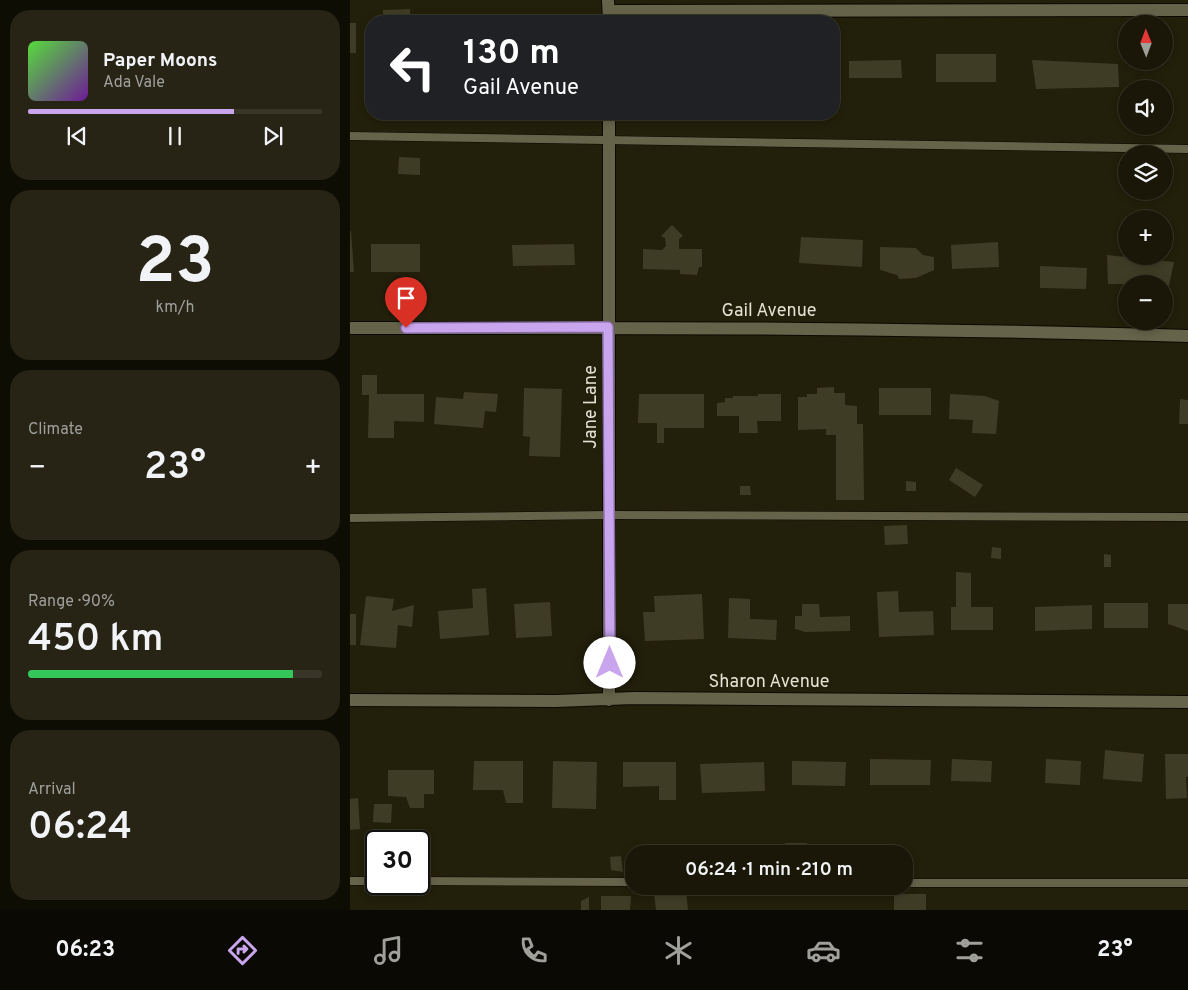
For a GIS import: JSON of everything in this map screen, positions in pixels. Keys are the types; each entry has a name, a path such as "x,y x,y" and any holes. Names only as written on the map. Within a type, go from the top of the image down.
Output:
{"street":[{"path":"608,11 1188,10"},
{"name":"Jane Lane","path":"608,120 609,700"},
{"name":"Gail Avenue","path":"350,328 608,327 1053,332 1188,336"},
{"name":"Sharon Avenue","path":"350,700 609,700 644,698 1188,702"}],"lane":[{"path":"350,136 1188,149"},
{"path":"350,518 609,515 1188,517"},
{"path":"350,881 365,881"},
{"path":"430,881 625,882"},
{"path":"913,882 1188,883"}],"building":[{"path":"410,9 410,15 383,15 383,10"},
{"path":"350,23 356,23 356,53 350,53"},
{"path":"936,54 996,54 996,82 936,82"},
{"path":"901,60 902,78 849,78 849,61"},
{"path":"1032,60 1118,64 1118,87 1036,89"},
{"path":"399,157 420,158 420,175 398,174"},
{"path":"672,225 683,236 679,239 679,249 702,249 702,267 699,267 697,275 680,274 680,270 643,269 643,249 662,250 666,246 665,238 661,236"},
{"path":"351,231 354,272 350,272"},
{"path":"801,237 863,240 862,267 799,263"},
{"path":"998,242 999,267 952,269 951,245"},
{"path":"371,244 420,244 420,272 371,272"},
{"path":"574,244 575,265 513,266 512,245"},
{"path":"880,247 916,248 923,255 934,257 934,270 916,278 899,279 897,275 880,270"},
{"path":"1107,255 1118,256 1118,265 1173,265 1174,262 1171,275 1118,275 1118,284 1108,284"},
{"path":"1040,266 1087,268 1086,289 1040,288"},
{"path":"362,375 377,375 377,394 424,394 424,422 394,421 394,438 368,438 369,395 362,395"},
{"path":"834,387 834,393 845,393 845,405 857,406 857,424 863,424 864,500 836,500 836,435 826,435 826,429 798,430 798,397 807,397 807,394 817,394 817,388"},
{"path":"524,388 562,389 560,457 529,456 530,437 523,436"},
{"path":"879,388 931,388 931,415 879,415"},
{"path":"464,392 498,394 496,412 485,411 483,428 434,424 436,397 463,399"},
{"path":"639,394 704,394 704,428 664,428 664,443 657,443 657,423 638,423"},
{"path":"758,394 781,394 781,421 757,421 758,433 739,433 739,416 717,416 717,403 725,402 725,398 733,398 733,396 758,396"},
{"path":"950,394 985,396 999,401 996,434 972,433 973,420 949,419"},
{"path":"1180,399 1188,400 1188,424 1179,424"},
{"path":"956,468 983,485 975,497 949,480"},
{"path":"906,481 916,482 916,491 906,491"},
{"path":"740,486 750,486 751,495 740,495"},
{"path":"907,525 908,544 885,545 884,526"},
{"path":"992,547 1001,548 1001,559 991,558"},
{"path":"1104,554 1111,555 1111,567 1104,567"},
{"path":"956,572 971,573 971,607 993,607 993,630 951,630 951,607 956,607"},
{"path":"486,588 489,635 440,639 438,611 473,608 472,589"},
{"path":"898,591 899,612 933,611 934,635 879,637 877,592"},
{"path":"702,594 704,639 645,641 643,612 655,612 654,596"},
{"path":"366,596 394,599 392,611 414,605 412,627 398,625 396,648 360,645"},
{"path":"729,598 750,599 750,619 777,620 776,640 728,638"},
{"path":"550,602 552,636 516,638 514,604"},
{"path":"1104,603 1148,603 1148,628 1104,628"},
{"path":"802,604 819,604 820,617 850,616 850,631 805,632 795,629 795,616 802,616"},
{"path":"1168,604 1188,604 1188,631 1168,624"},
{"path":"1092,605 1092,629 1035,631 1035,607"},
{"path":"350,614 356,614 356,645 350,645"},
{"path":"1105,750 1144,754 1142,782 1103,779"},
{"path":"1165,754 1188,754 1187,798 1166,799"},
{"path":"870,759 931,760 930,785 870,785"},
{"path":"952,759 992,761 991,782 951,781"},
{"path":"1046,759 1081,761 1080,785 1045,783"},
{"path":"474,761 523,761 523,803 506,803 503,790 473,790"},
{"path":"553,761 597,762 596,809 552,808"},
{"path":"792,761 846,762 845,786 792,785"},
{"path":"623,762 676,762 676,800 659,800 659,786 623,787"},
{"path":"764,762 765,791 702,793 700,764"},
{"path":"388,770 434,770 434,794 424,794 424,808 410,808 406,797 388,796"},
{"path":"358,798 360,829 350,830 350,799"},
{"path":"374,804 392,804 391,823 373,822"},
{"path":"785,843 807,843 807,845 785,845"},
{"path":"621,856 623,872 611,870 610,857"},
{"path":"926,894 926,910 894,910 894,895"},
{"path":"654,895 686,895 688,910 656,910"},
{"path":"601,896 631,896 630,910 601,910"},
{"path":"589,897 589,910 581,910 581,901"}],"route":[{"path":"406,328 608,327 610,663"}]}
